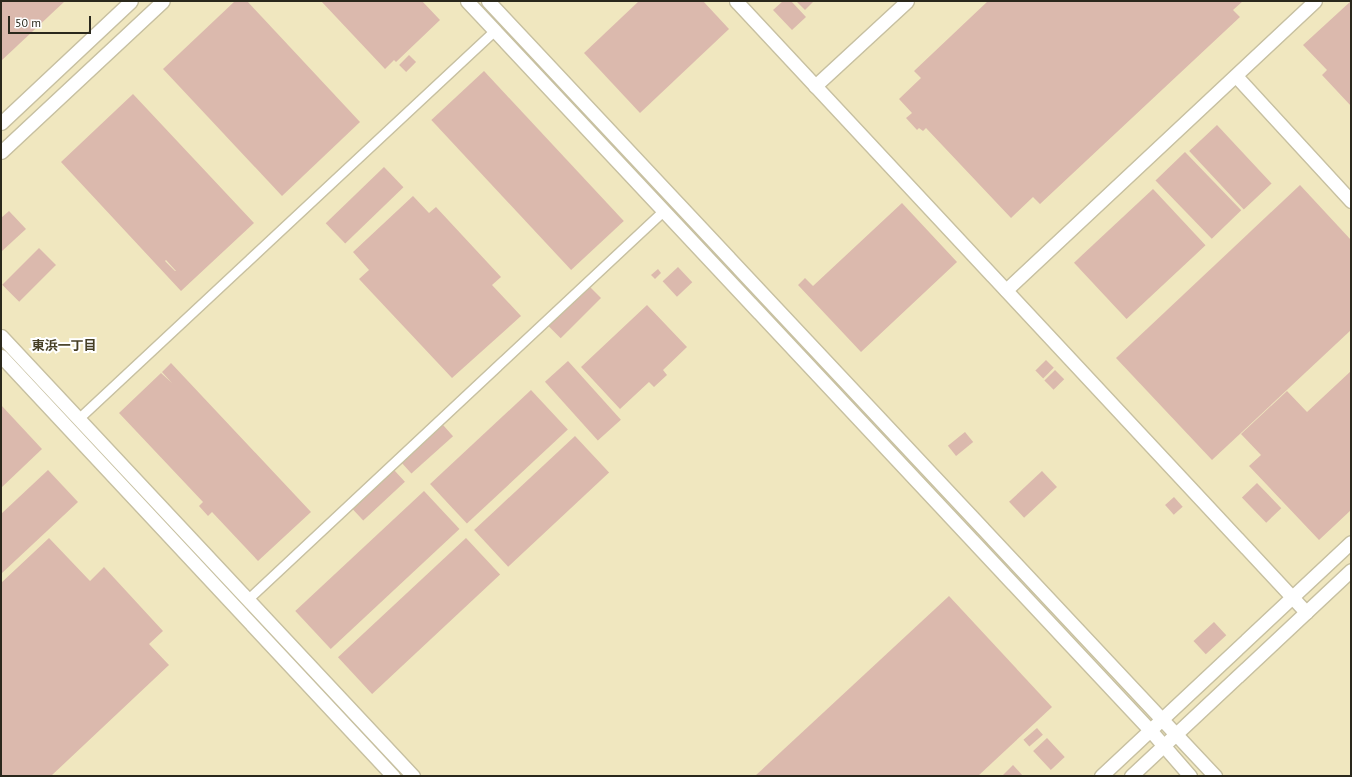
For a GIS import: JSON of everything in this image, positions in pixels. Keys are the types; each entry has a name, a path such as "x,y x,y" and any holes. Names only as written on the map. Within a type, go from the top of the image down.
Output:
{"street":[{"path":"1,123 131,1"},
{"path":"1,152 163,1"},
{"path":"467,1 1150,730 1190,776"},
{"path":"488,1 1215,776"},
{"path":"736,1 1306,612"},
{"path":"815,86 907,1"},
{"path":"1006,290 1315,1"},
{"path":"68,428 506,20"},
{"path":"1236,76 1351,201"},
{"path":"237,609 674,200"},
{"path":"1,336 413,776"},
{"path":"1,356 393,776"},
{"path":"1101,776 1351,542"},
{"path":"1131,776 1351,570"}],"shaded area":[{"path":"1,1 1351,1 1351,776 1,776"}],"building":[{"path":"1,1 65,1 1,61"},
{"path":"235,1 247,1 360,122 282,196 163,69"},
{"path":"321,1 422,1 440,20 396,62 394,60 385,69"},
{"path":"639,1 703,1 729,29 640,113 584,53"},
{"path":"783,1 791,1 806,17 792,30 773,10"},
{"path":"796,1 814,1 805,10"},
{"path":"988,1 1243,1 1233,10 1240,17 1040,204 1033,197 1011,218 926,128 923,131 919,128 917,130 906,118 912,113 899,99 921,78 914,71"},
{"path":"1351,1 1351,106 1322,75 1327,70 1303,45"},
{"path":"409,55 416,62 406,72 399,65"},
{"path":"484,71 624,221 571,270 431,120"},
{"path":"133,94 254,223 181,291 61,162","holes":["166,260 175,271 165,261"]},
{"path":"1217,125 1272,184 1244,209 1189,151"},
{"path":"1185,152 1241,210 1212,239 1156,180"},
{"path":"384,167 403,187 345,243 326,223"},
{"path":"1300,185 1351,240 1351,330 1212,460 1116,358"},
{"path":"1153,189 1206,245 1127,319 1074,263"},
{"path":"413,196 429,213 436,207 501,277 492,285 521,316 452,378 359,279 369,270 353,252"},
{"path":"902,203 957,262 861,352 798,285 805,278 813,286"},
{"path":"9,211 26,229 1,252 1,218"},
{"path":"39,248 56,265 19,302 2,285"},
{"path":"678,267 692,282 677,297 663,281"},
{"path":"658,269 661,273 655,279 651,275"},
{"path":"589,286 601,298 561,338 549,326"},
{"path":"647,305 687,347 663,370 667,375 654,387 649,382 620,409 581,367"},
{"path":"1046,360 1054,368 1043,378 1035,371"},
{"path":"568,361 621,420 598,440 545,382"},
{"path":"171,363 311,512 258,561 212,512 208,516 199,506 203,502 119,413 161,373 172,383 162,372"},
{"path":"1055,370 1064,379 1054,390 1044,381"},
{"path":"1351,371 1351,510 1319,540 1249,466 1261,455 1241,434 1287,391 1307,412"},
{"path":"531,390 568,429 467,524 430,484"},
{"path":"1,405 42,449 1,488"},
{"path":"443,425 453,436 411,474 401,462"},
{"path":"965,432 973,442 956,456 948,446"},
{"path":"575,436 609,473 508,567 474,530"},
{"path":"48,470 78,502 1,574 1,514"},
{"path":"394,470 405,482 363,521 352,509"},
{"path":"1042,471 1057,487 1024,518 1009,502"},
{"path":"1257,483 1281,508 1266,523 1242,498"},
{"path":"424,491 459,529 331,649 295,611"},
{"path":"1174,497 1183,507 1174,515 1165,505"},
{"path":"49,538 90,581 104,567 163,631 149,644 169,665 51,776 1,776 1,583"},
{"path":"466,538 500,575 372,694 338,657"},
{"path":"949,596 1052,707 978,776 755,776"},
{"path":"1214,622 1226,635 1206,654 1194,641"},
{"path":"1037,728 1043,735 1029,747 1023,740"},
{"path":"1047,738 1065,757 1051,770 1033,751"},
{"path":"1013,765 1023,776 1002,776"}],"district":[{"name":"東浜一丁目","path":"64,346"}]}
